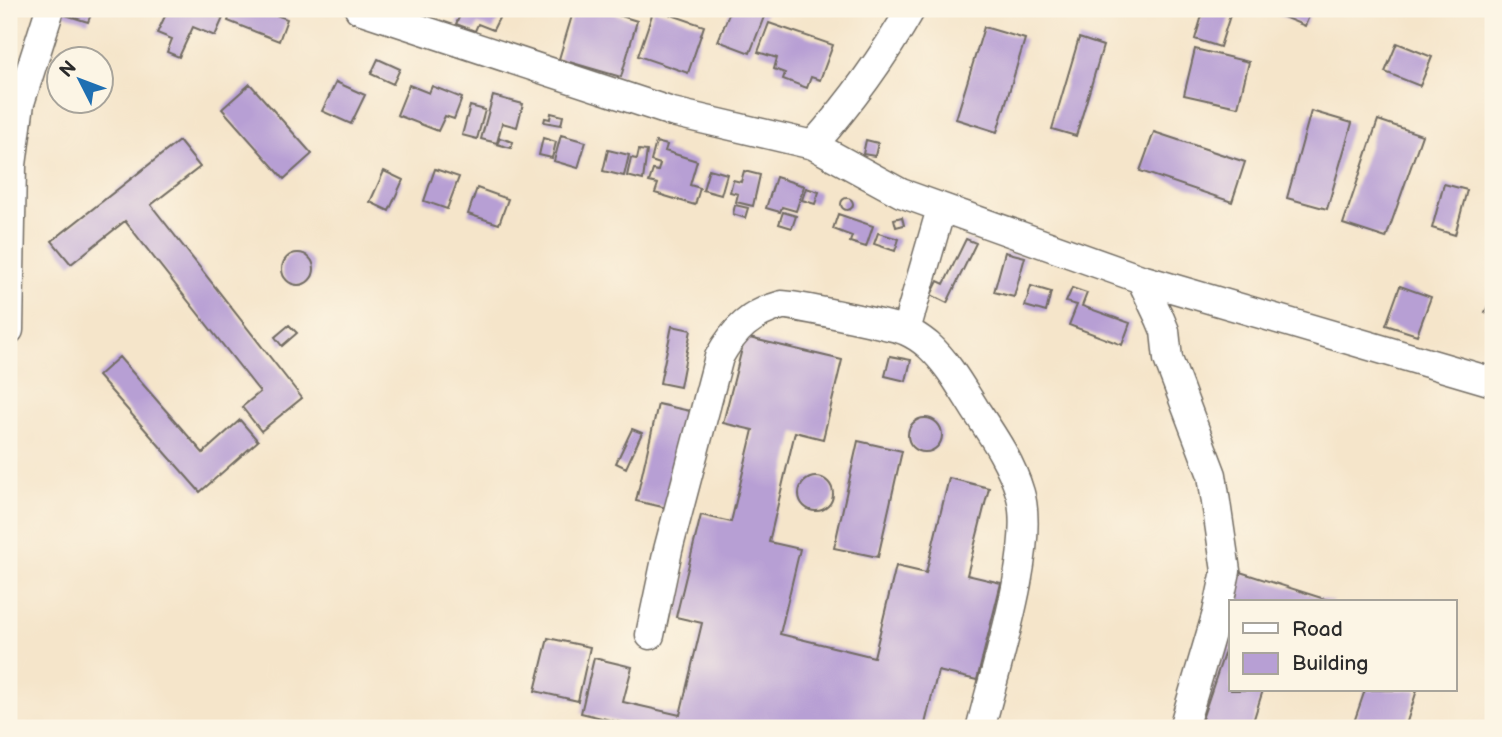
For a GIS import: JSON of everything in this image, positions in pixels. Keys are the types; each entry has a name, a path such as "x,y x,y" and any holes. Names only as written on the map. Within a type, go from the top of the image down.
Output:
{"street":[{"path":"9,330 12,165 20,103 50,9"},
{"path":"359,9 672,112 813,145 901,193 1140,279 1493,382"},
{"path":"813,145 856,94 887,51 911,9"},
{"path":"906,330 942,209"},
{"path":"1140,279 1165,331 1168,359 1212,475 1226,571 1217,613 1183,728"},
{"path":"650,635 668,550 719,357 730,337 745,321 786,304 906,330 927,344 951,371 1008,460 1021,495 1024,534 1013,596 981,726"}],"building":[{"path":"60,9 93,9 88,22 59,13"},
{"path":"160,9 202,9 223,18 215,36 193,27 179,57 167,52 172,39 157,33 167,12"},
{"path":"232,9 260,9 287,19 279,41 228,21"},
{"path":"463,9 480,14 482,9 487,9 501,14 493,30 478,24 475,31 456,24"},
{"path":"574,9 606,9 605,11 637,21 621,77 559,59"},
{"path":"654,9 704,26 688,73 638,56"},
{"path":"731,9 767,9 750,53 718,41"},
{"path":"1204,9 1232,9 1220,47 1195,39"},
{"path":"1264,9 1312,9 1305,26"},
{"path":"769,23 833,45 820,80 811,77 807,88 783,79 785,73 774,69 777,58 758,52"},
{"path":"984,27 1025,39 997,132 956,119"},
{"path":"1079,38 1103,46 1076,136 1052,129"},
{"path":"1397,43 1432,57 1420,86 1385,72"},
{"path":"1195,49 1249,62 1238,107 1184,95"},
{"path":"378,59 400,69 393,84 371,74"},
{"path":"336,82 365,95 351,124 322,111"},
{"path":"250,84 312,154 284,179 222,109"},
{"path":"409,85 429,93 432,86 462,98 454,119 445,116 438,131 397,115"},
{"path":"493,96 523,104 517,127 502,123 497,143 481,139"},
{"path":"470,106 485,110 477,139 462,135"},
{"path":"1311,111 1352,123 1327,209 1287,198"},
{"path":"551,113 563,116 561,125 544,122 545,118 550,119"},
{"path":"1378,120 1422,135 1386,238 1343,224"},
{"path":"1154,132 1245,162 1232,202 1140,171"},
{"path":"561,135 586,142 578,168 554,161"},
{"path":"500,138 513,142 511,148 497,144"},
{"path":"543,138 556,142 552,158 539,155"},
{"path":"866,140 878,143 875,156 863,154"},
{"path":"179,141 200,167 151,205 302,398 261,431 242,407 260,392 125,221 71,264 52,241"},
{"path":"656,142 667,145 665,151 697,161 690,185 700,188 695,205 655,193 658,184 649,182 653,170 658,171 660,164 651,161"},
{"path":"608,150 629,155 624,176 603,171"},
{"path":"639,150 647,151 643,180 627,176 631,158 637,159"},
{"path":"435,169 459,177 447,209 424,201"},
{"path":"709,169 727,174 721,195 703,190"},
{"path":"384,171 403,180 389,211 370,202"},
{"path":"744,171 760,175 753,206 736,202 738,194 730,192 733,180 741,182"},
{"path":"776,177 804,186 796,211 782,207 780,212 766,208"},
{"path":"1444,184 1467,190 1455,235 1432,228"},
{"path":"477,188 508,199 499,224 468,214"},
{"path":"806,188 819,192 815,204 802,200"},
{"path":"847,198 853,204 847,210 841,204"},
{"path":"735,205 748,208 745,218 733,214"},
{"path":"783,212 796,216 792,228 779,224"},
{"path":"838,214 873,226 866,247 850,242 852,236 833,229"},
{"path":"902,217 904,225 896,227 894,219"},
{"path":"878,233 899,239 895,251 874,244"},
{"path":"966,239 976,243 947,303 931,295 938,281 944,284"},
{"path":"1005,252 1025,257 1014,297 994,292"},
{"path":"298,253 309,258 314,269 309,280 298,285 287,280 282,269 287,258"},
{"path":"1031,286 1051,292 1046,312 1025,306"},
{"path":"1400,286 1431,297 1417,335 1386,325"},
{"path":"1072,288 1087,293 1082,306 1130,323 1122,345 1069,325 1077,305 1066,302"},
{"path":"1493,295 1493,316 1485,312"},
{"path":"289,325 297,333 282,346 275,337"},
{"path":"672,326 691,330 680,387 660,383"},
{"path":"745,337 842,360 823,439 795,432 769,542 800,549 780,634 874,657 896,566 926,573 949,478 989,488 967,575 1001,583 977,680 938,671 924,728 643,728 581,713 594,658 632,667 623,702 680,715 702,623 676,617 701,515 731,522 753,430 723,423"},
{"path":"890,356 911,360 906,381 885,376"},
{"path":"119,357 203,453 240,420 258,441 200,492 98,376"},
{"path":"658,404 690,411 667,508 636,501"},
{"path":"925,418 937,423 942,435 937,447 925,452 913,447 908,435 913,423"},
{"path":"632,429 642,433 626,468 616,463"},
{"path":"858,441 902,451 878,557 834,548"},
{"path":"816,477 828,482 833,494 828,506 816,511 804,506 799,494 804,482"},
{"path":"1240,572 1328,600 1232,600"},
{"path":"548,638 590,647 578,701 535,691"},
{"path":"1229,639 1229,692 1262,692 1251,728 1199,728"},
{"path":"1364,692 1416,692 1405,728 1352,728"}]}
